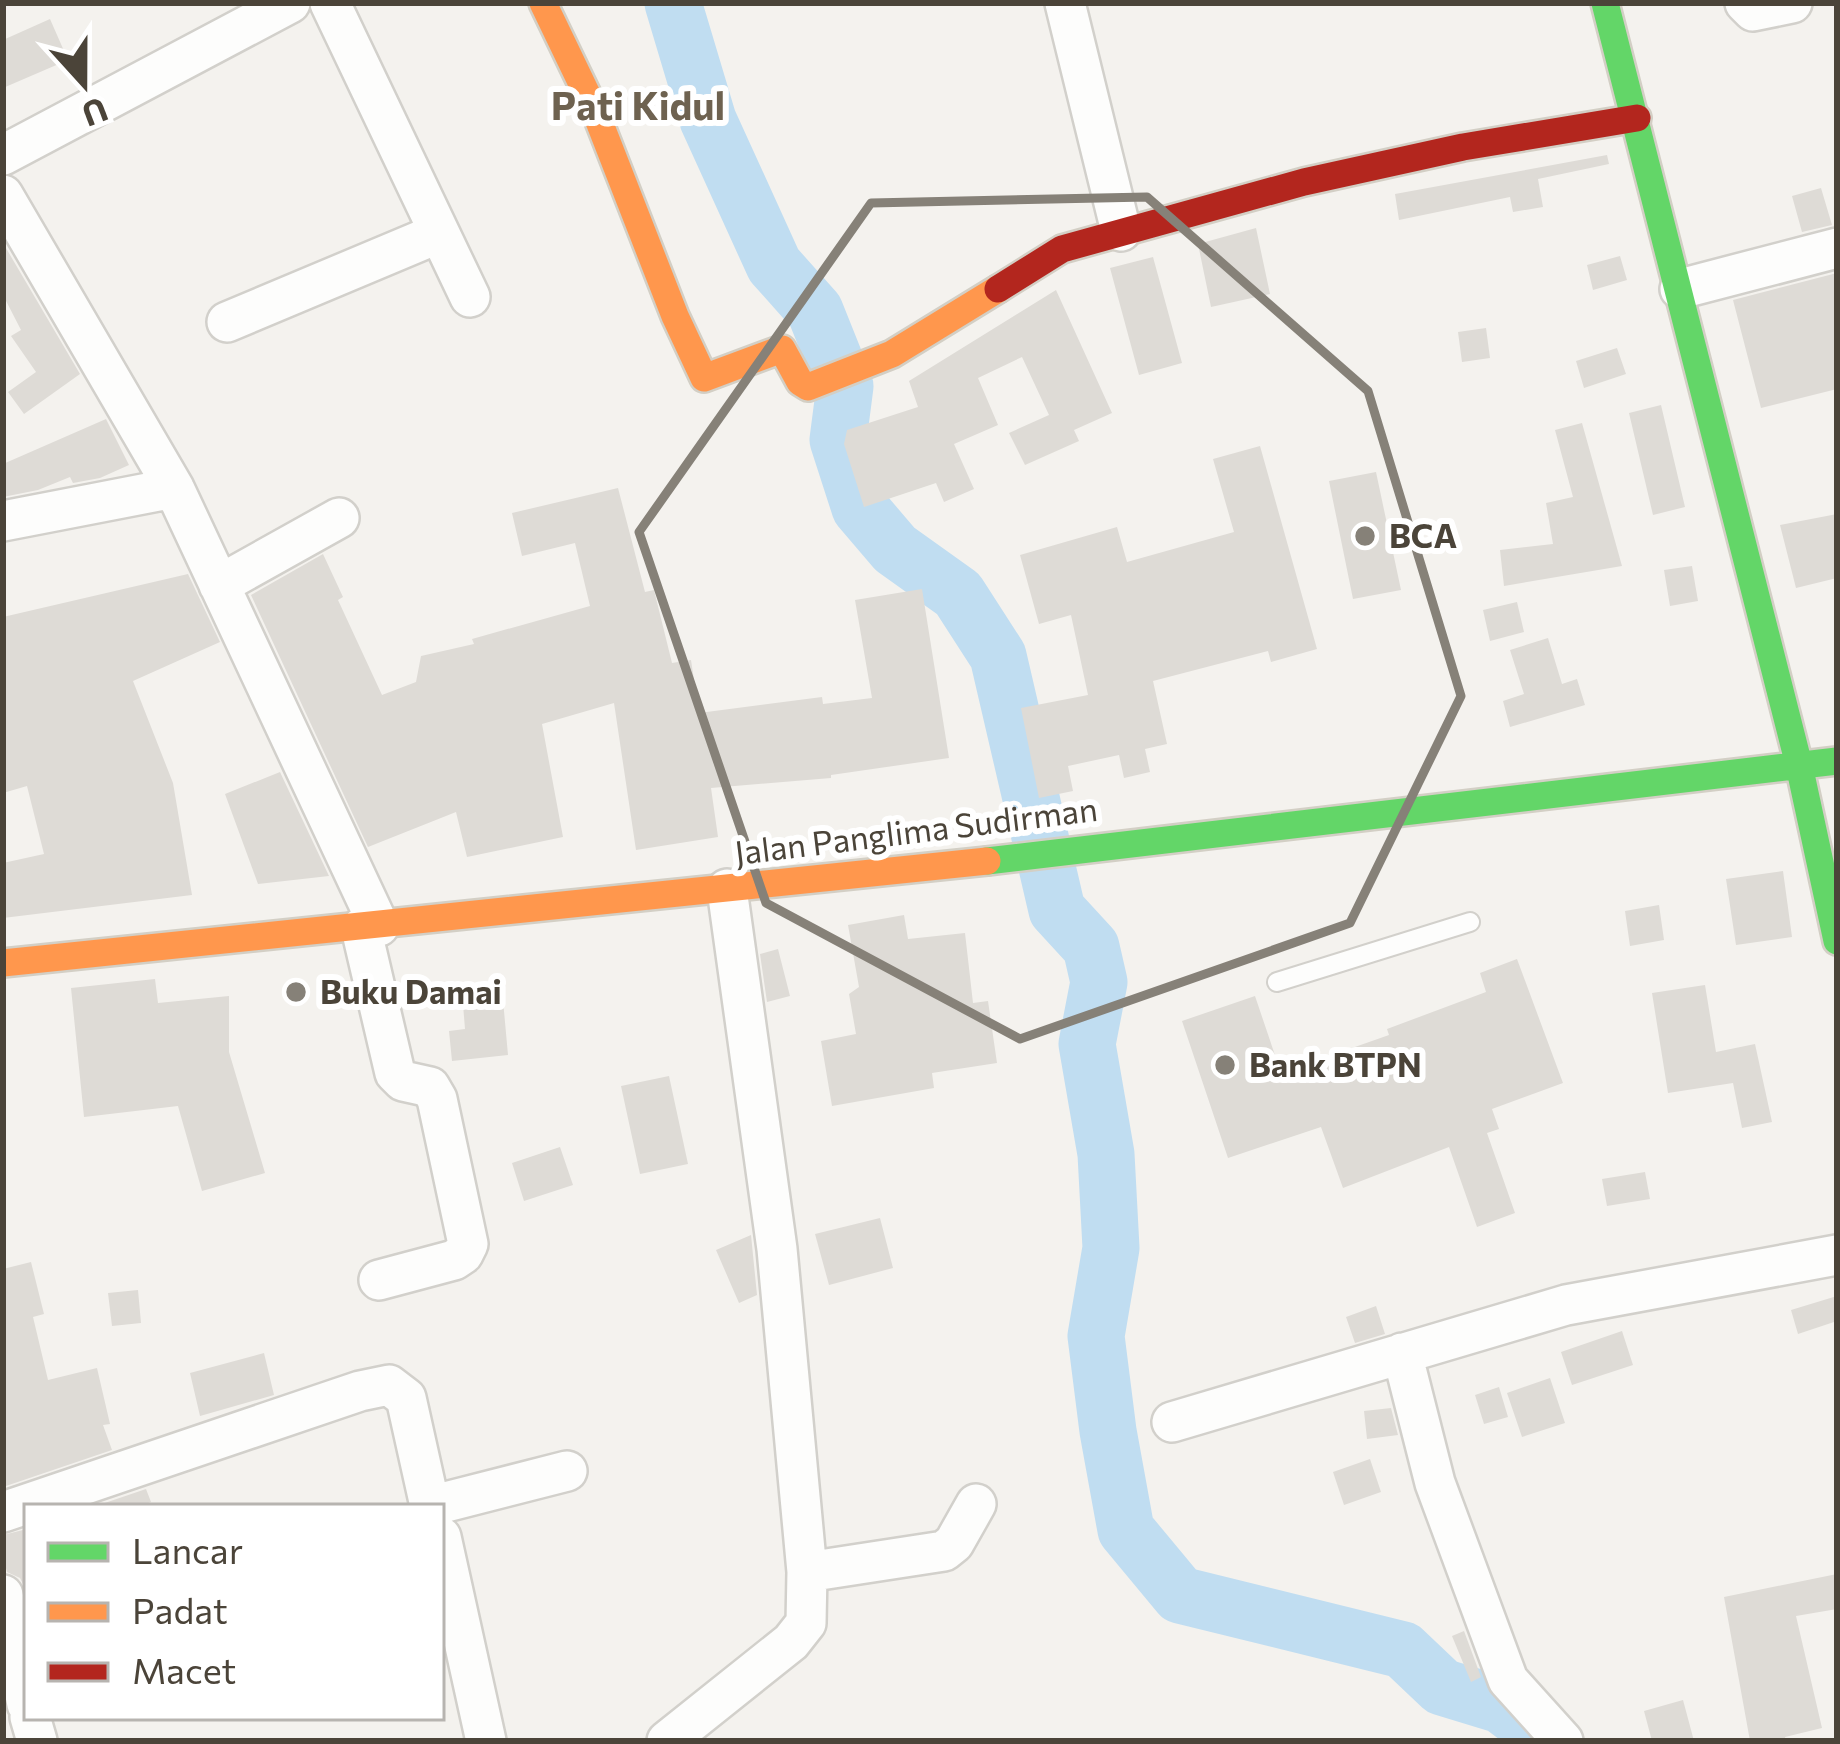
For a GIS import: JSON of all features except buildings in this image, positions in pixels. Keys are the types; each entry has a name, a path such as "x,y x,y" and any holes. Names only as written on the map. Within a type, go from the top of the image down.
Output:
{"street":[{"path":"3,155 290,3"},
{"path":"330,3 470,297"},
{"path":"543,3 595,111 701,377 782,349 800,382 808,387 878,361 1062,249 1304,182 1463,147 1637,118"},
{"path":"1065,3 1121,231"},
{"path":"1605,3 1799,765 1837,941"},
{"path":"1745,3 1753,11 1792,3"},
{"path":"3,195 174,488 370,927 395,1073 403,1081 430,1087 437,1099 468,1244 464,1254 454,1259 379,1280"},
{"path":"227,322 439,233"},
{"path":"1680,289 1837,248"},
{"path":"3,521 174,488"},
{"path":"219,585 339,518"},
{"name":"Jalan Panglima Sudirman","path":"3,963 1005,860 1837,761"},
{"path":"667,1741 800,1633 806,1623 807,1572 777,1249 727,889"},
{"path":"1172,1422 1566,1305 1837,1255"},
{"path":"1402,1353 1435,1483 1508,1680 1563,1741"},
{"path":"27,1504 359,1391 389,1385 406,1398 429,1504"},
{"path":"441,1504 567,1471"},
{"path":"807,1572 944,1551 954,1543 976,1504"},
{"path":"444,1551 485,1741"},
{"path":"3,1595 24,1691"}],"lane":[{"path":"1277,982 1469,922"}],"highlighted area":[{"path":"1147,197 1368,391 1461,696 1350,923 1020,1039 766,903 639,532 871,203"}],"waterway":[{"path":"673,3 708,120 774,265 815,311 845,386 838,440 860,508 895,549 958,594 998,656 1057,910 1091,947 1099,982 1087,1044 1106,1154 1111,1248 1096,1336 1126,1530 1180,1595 1403,1650 1442,1687 1501,1705 1537,1732 1539,1741"}],"traffic: fast":[{"path":"1605,3 1799,765 1837,941"},
{"path":"987,861 1837,761"}],"traffic: slow":[{"path":"543,3 595,111 704,378 782,349 800,382 808,387 892,354 998,289"},
{"path":"3,963 987,861"}],"traffic: jam":[{"path":"998,289 1062,249 1304,182 1463,147 1637,118"}],"place":[{"name":"BCA","path":"1365,536"},
{"name":"Buku Damai","path":"296,992"},
{"name":"Bank BTPN","path":"1225,1065"}],"district":[{"name":"Pati Kidul","path":"638,106"}]}
